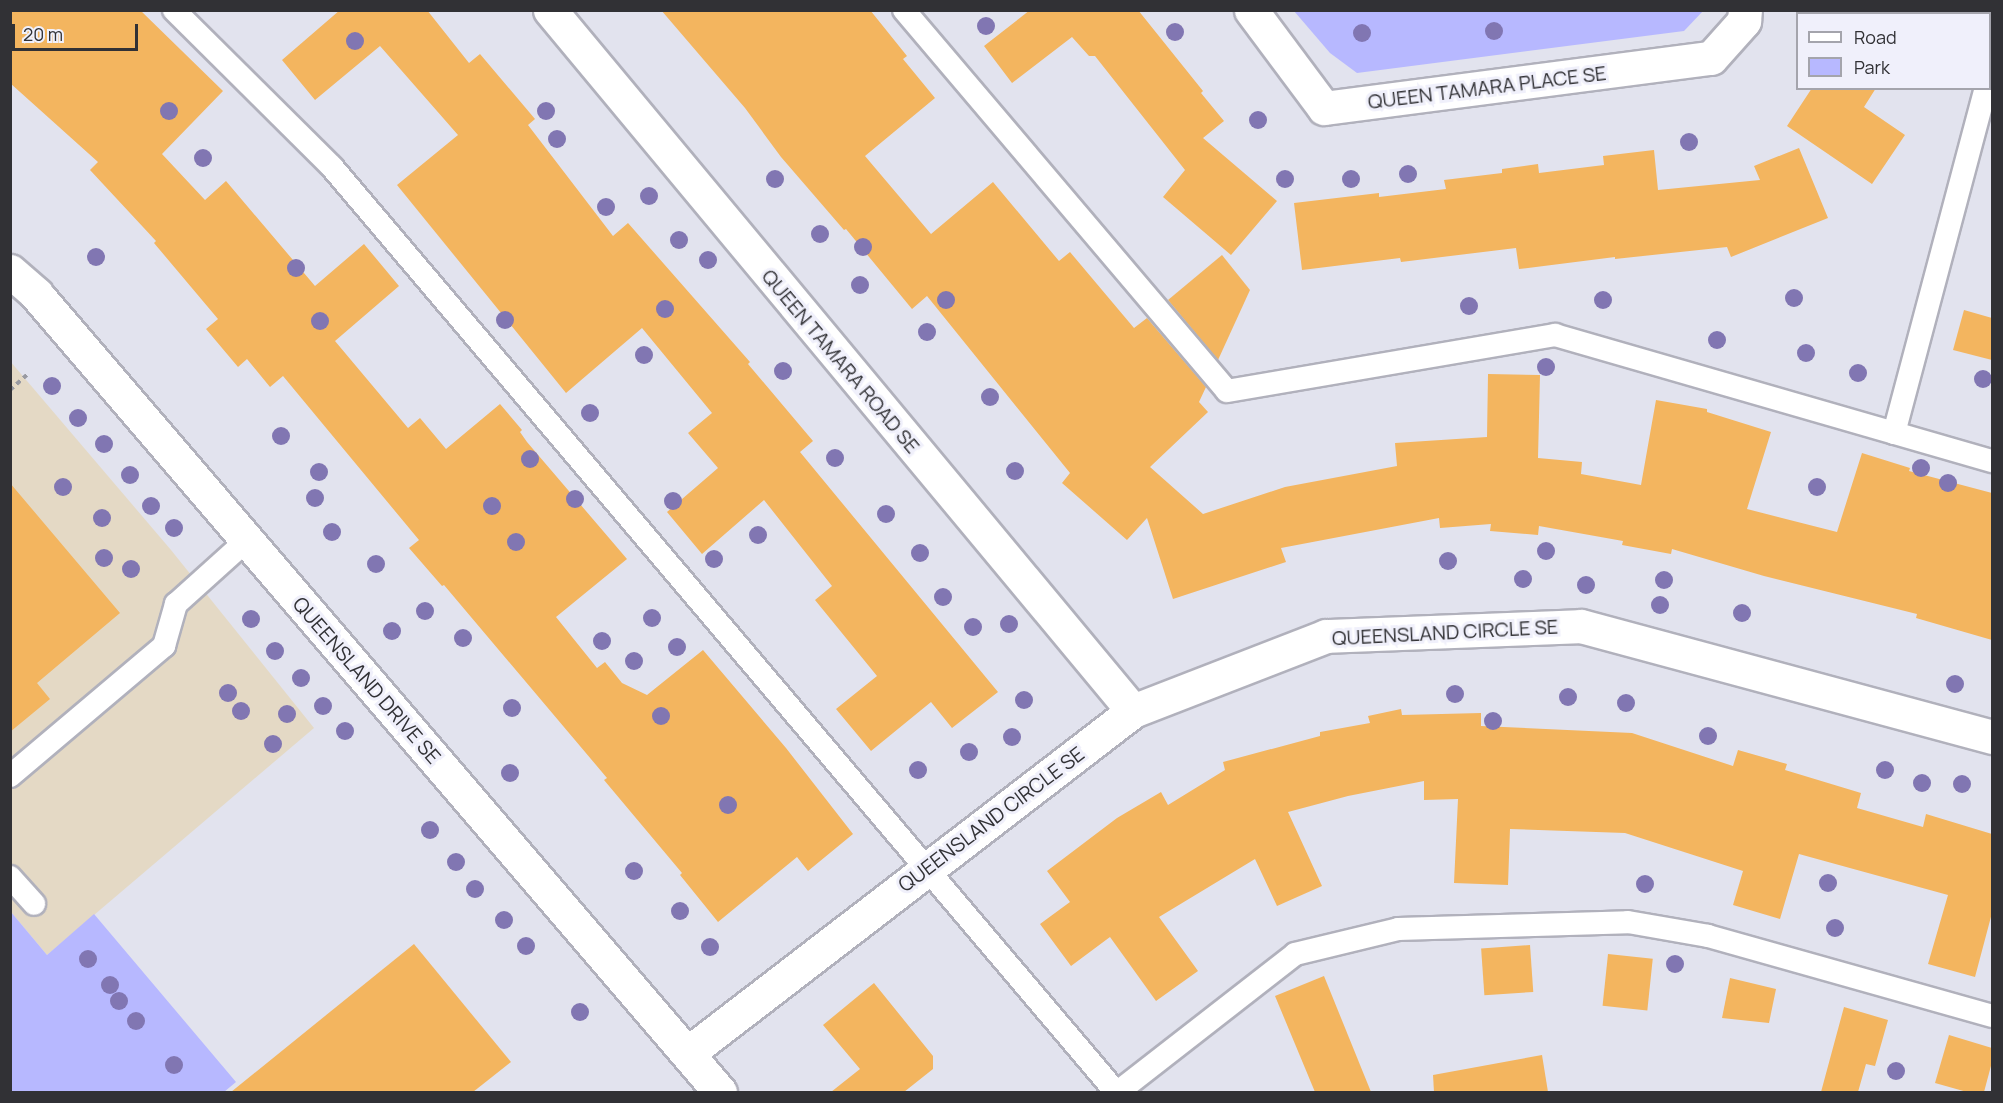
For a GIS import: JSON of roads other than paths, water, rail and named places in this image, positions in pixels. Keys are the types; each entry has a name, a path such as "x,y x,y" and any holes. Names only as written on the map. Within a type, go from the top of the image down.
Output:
{"street":[{"name":"QUEEN TAMARA ROAD SE","path":"550,10 1133,711"},
{"name":"QUEEN TAMARA PLACE SE","path":"1251,10 1324,108 1711,58 1744,21 1745,10"},
{"name":"QUEENSLAND DRIVE SE","path":"10,271 36,294 720,1092"},
{"name":"QUEENSLAND CIRCLE SE","path":"687,1053 1133,711 1326,636 1581,626 1992,737"}],"lane":[{"path":"174,10 332,167 1117,1092 1294,954 1398,930 1628,922 1708,936 1992,1016"},
{"path":"904,10 1227,391 1556,335 1992,461"},
{"path":"1894,433 1985,90"},
{"path":"10,776 164,646 176,604 247,540"},
{"path":"10,877 33,904"}]}
